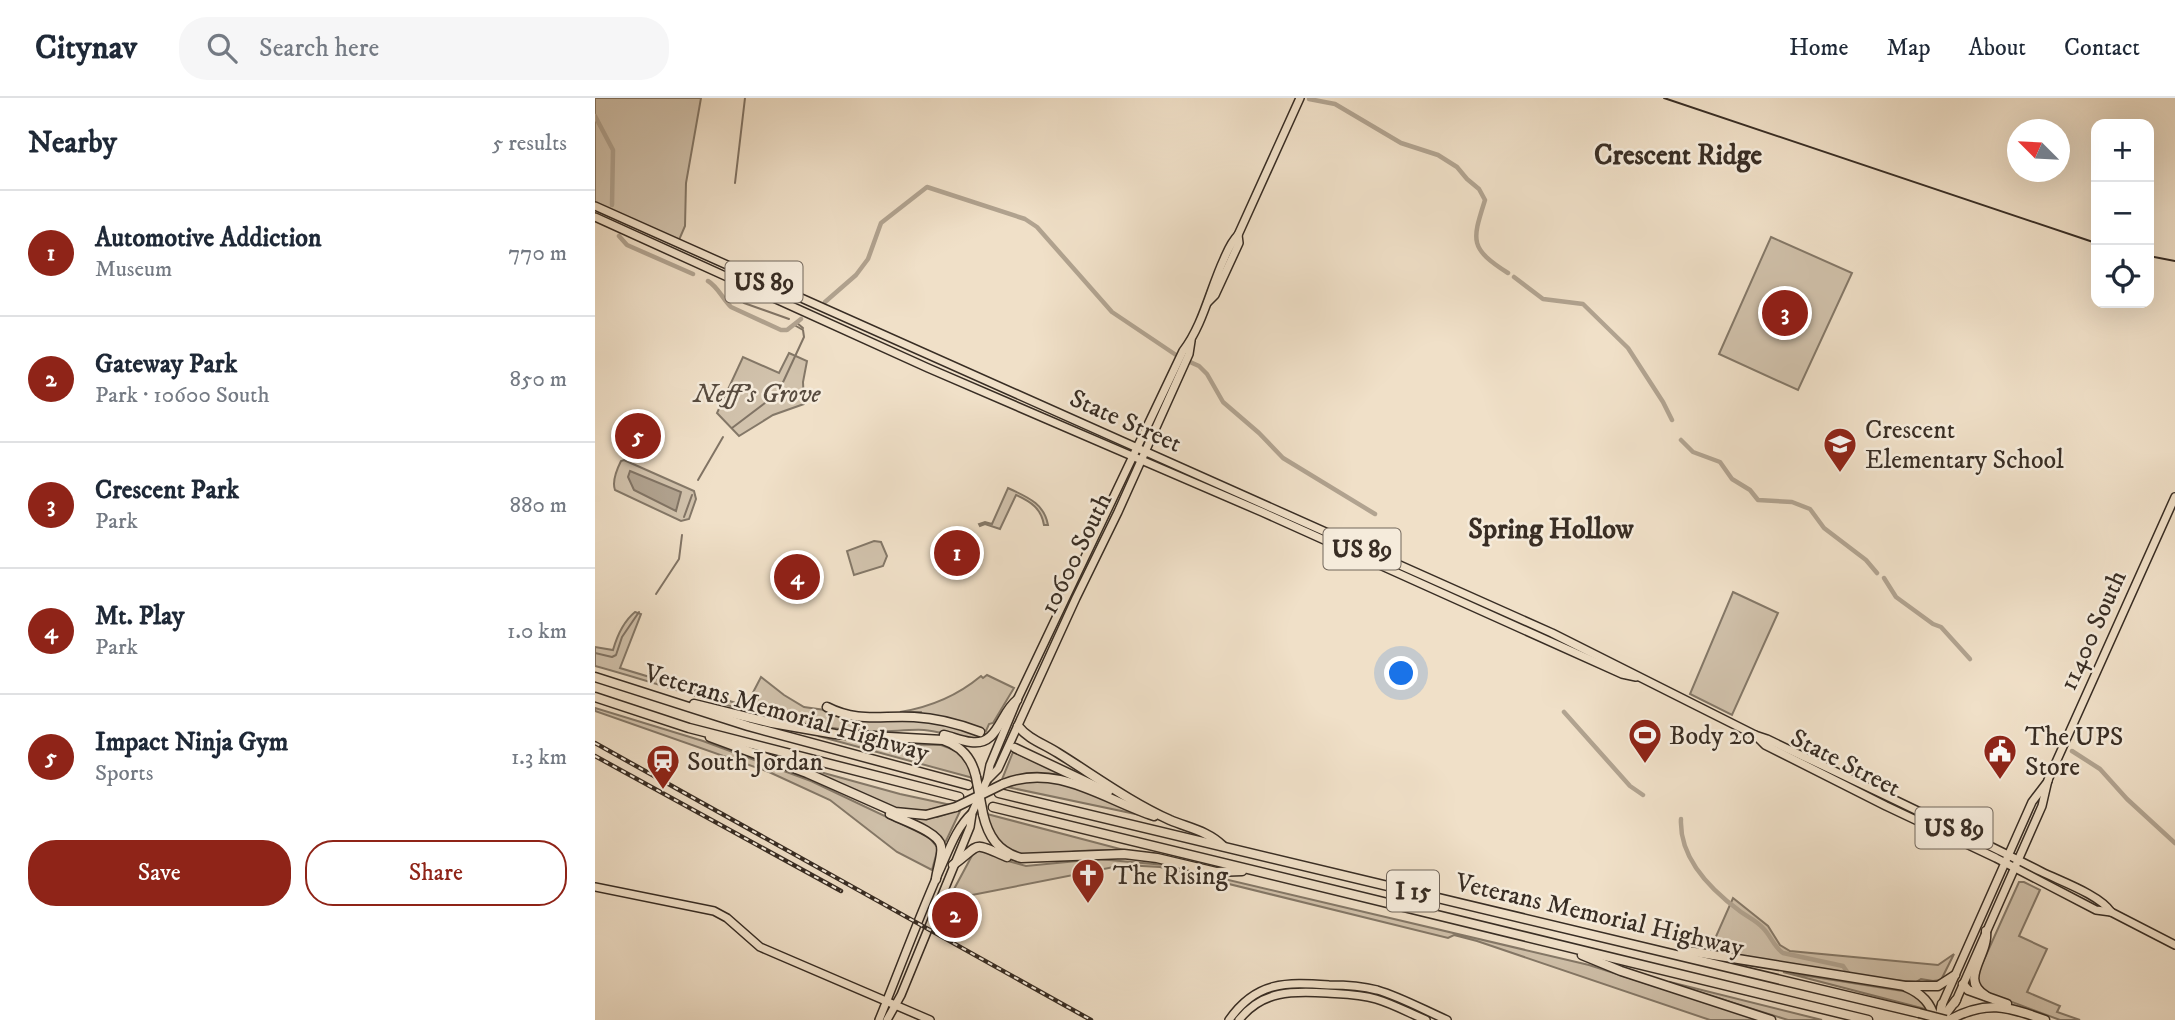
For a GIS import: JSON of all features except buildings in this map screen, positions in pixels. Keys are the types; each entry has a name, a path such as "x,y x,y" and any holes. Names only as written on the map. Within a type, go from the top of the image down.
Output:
{"highway":[{"name":"Veterans Memorial Highway","path":"595,677 797,740 968,785"},
{"path":"649,695 825,733 871,737 938,735 970,742 985,740 996,731 1009,706 1017,700"},
{"name":"Veterans Memorial Highway","path":"595,697 688,727 959,797"},
{"path":"827,707 853,717 916,717 954,723 979,733"},
{"path":"1018,726 1026,736 1055,751 1137,803"},
{"path":"688,727 730,747 807,774 889,810 909,815 929,815 956,807 1003,785 1031,777 1055,778 1071,782 1135,810 1212,836 1223,846"},
{"path":"920,737 943,740 957,746 970,761 990,835 1003,850 1021,858 1047,859"},
{"path":"1015,748 1170,820"},
{"path":"851,793 937,838 942,850 936,879"},
{"name":"Veterans Memorial Highway","path":"999,793 1604,936 1942,1020"},
{"name":"Veterans Memorial Highway","path":"993,807 1868,1020"},
{"path":"953,866 977,846 1030,863 1087,855 1124,854 1157,858 1216,872 1252,871"},
{"path":"1986,931 1985,947 1973,979 1977,990 1986,996"},
{"path":"1604,936 1615,934 1699,953 1905,986 1938,986 1955,975"},
{"path":"1553,944 1621,971 1772,1020"},
{"path":"1963,984 1968,990 2045,1020"},
{"path":"1905,986 1925,999 1942,1020"},
{"path":"1942,1020 1956,1000"},
{"path":"1942,1004 1942,1020"},
{"path":"1942,1020 1985,1006 2024,1013"}],"main road":[{"name":"10600 South","path":"1139,452 1179,359 1191,341 1233,240 1238,235 1300,98"},
{"name":"State Street","path":"595,206 1139,452 1552,633 1628,670 1636,677"},
{"name":"State Street","path":"595,217 928,368 1139,452 1142,460 1622,674 1636,677 1945,824 2096,911 2111,912 2175,944"},
{"name":"10600 South","path":"887,1020 970,827 972,813 1017,700 1139,452 1174,387 1189,354 1191,341"},
{"path":"1174,387 1172,383 1179,367 1179,359"},
{"name":"10600 South","path":"987,780 997,769 1018,726 1142,460"},
{"name":"11400 South","path":"1942,1004 2035,798 2048,780 2175,497"},
{"path":"1243,504 1300,526 1306,524"},
{"path":"1323,539 1327,537 1366,554 1383,558"},
{"name":"State Street","path":"1755,735 1765,745 1895,810 2007,859"},
{"name":"11400 South","path":"1956,1000 2044,801 2048,780"},
{"path":"1895,810 1900,808 1945,824"},
{"name":"10600 South","path":"879,1020 913,932 961,822 972,813"},
{"path":"595,887 714,911 727,918 760,947 930,1020"},
{"path":"1229,1020 1254,994 1286,983 1365,987 1447,1020"},
{"path":"1239,1020 1259,1002 1287,992 1363,996 1377,999 1426,1020"}],"green space":[{"path":"595,98 701,98 686,183 685,226 679,240 595,204"},
{"path":"1771,237 1852,273 1798,390 1719,354"},
{"name":"Neff's Grove","path":"789,353 807,361 803,382 804,404 773,415 739,436 717,413 743,357 779,373"},
{"path":"624,460 694,491 696,499 689,519 681,521 615,490 615,475"},
{"path":"1008,488 1039,506 1048,525 1044,525 1035,506 1016,495 1000,529 985,524 980,526 979,524 985,522 992,524"},
{"path":"874,541 881,542 887,556 883,566 854,575 847,551"},
{"path":"1733,592 1778,613 1732,715 1690,694"},
{"path":"635,612 641,614 620,668 746,706 761,677 804,707 825,710 851,720 921,720 952,725 982,737 969,738 924,730 865,731 796,722 729,706 595,666 595,647 613,650 621,629"},
{"path":"987,675 1014,688 986,731 972,725 922,715 921,712 900,712 943,700"},
{"path":"595,708 703,741 811,781 929,837 938,848 932,870 897,852 830,800 769,772 595,711"},
{"path":"818,736 884,744 941,745 957,751 968,764 973,778"},
{"path":"1013,752 1062,774 1023,775 1001,782"},
{"path":"802,767 951,805 920,811 889,806"},
{"path":"1044,780 1071,786 1145,816 1007,787 1022,782"},
{"path":"961,809 943,844 903,817 937,817"},
{"path":"987,814 1124,851 1022,854 1000,843 992,831"},
{"path":"975,850 987,851 1026,866 1098,859 1165,865 1589,965 1760,1020 1710,1020 1477,941 1454,935 1448,938 1160,867 1124,865 972,895 956,895 953,891"},
{"path":"2019,882 2040,890 2019,936 2047,949 2027,992 2060,1006 2057,1012 2080,1020 2060,1020 1980,990 1977,975"},
{"path":"1733,898 1768,926 1780,945 1790,951 1938,965 1954,954 1941,980 1921,979 1916,982 1870,978 1710,950"},
{"path":"947,901 971,903 974,908 961,937 935,923"},
{"path":"1783,972 1909,992 1922,1000 1929,1010"},
{"path":"1670,982 1822,1020 1788,1020"}],"shaded area":[{"path":"630,471 681,492 676,511 634,490 628,477"}],"waterway":[{"path":"735,183 745,98"},
{"path":"1309,99 1335,104 1401,143 1438,155 1457,167 1479,189 1485,200 1476,235 1480,250 1508,273"},
{"path":"595,116 613,150 612,205"},
{"path":"825,302 856,275 868,259 881,223 927,187 1025,219 1037,227 1112,312 1176,355"},
{"path":"619,236 627,245 693,274"},
{"path":"619,236 627,245 693,274"},
{"path":"1514,277 1543,299 1583,304 1628,348 1672,420"},
{"path":"708,281 731,307 781,330 787,330 801,319"},
{"path":"731,286 735,295 744,303 789,319"},
{"path":"797,323 803,328"},
{"path":"732,428 778,393 804,337 803,330 796,326"},
{"path":"1190,362 1207,374 1223,402 1283,458 1375,514"},
{"path":"698,480 723,437"},
{"path":"1681,440 1693,452 1720,462 1732,479 1750,490 1758,500 1792,502 1810,509 1824,528 1866,560 1877,573"},
{"path":"684,517 692,495"},
{"path":"656,594 679,559 682,535"},
{"path":"1884,578 1896,597 1941,627 1970,659"},
{"path":"595,653 612,657 616,655 622,637 639,612"},
{"path":"1564,712 1630,786 1643,795"},
{"path":"2072,751 2100,769 2127,799 2175,843"},
{"path":"1681,819 1685,847 1699,872 1719,894 1761,926 1780,951 1843,966 1848,973"}],"tram line":[{"path":"1664,98 2091,241"},
{"path":"2154,257 2175,261"}],"railway":[{"path":"595,743 1091,1020"},
{"path":"595,756 841,891"}],"place":[{"name":"Crescent Park","path":"1785,313"},
{"name":"Impact Ninja Gym","path":"638,436"},
{"name":"Crescent Elementary School","path":"1840,474"},
{"name":"Automotive Addiction","path":"957,553"},
{"name":"Mt. Play","path":"797,577"},
{"name":"Body 20","path":"1645,765"},
{"name":"The UPS Store","path":"2000,781"},
{"name":"South Jordan","path":"663,791"},
{"name":"The Rising","path":"1088,905"},
{"name":"Gateway Park","path":"955,915"}],"district":[{"name":"Crescent Ridge","path":"1678,154"},
{"name":"Spring Hollow","path":"1551,528"}]}
